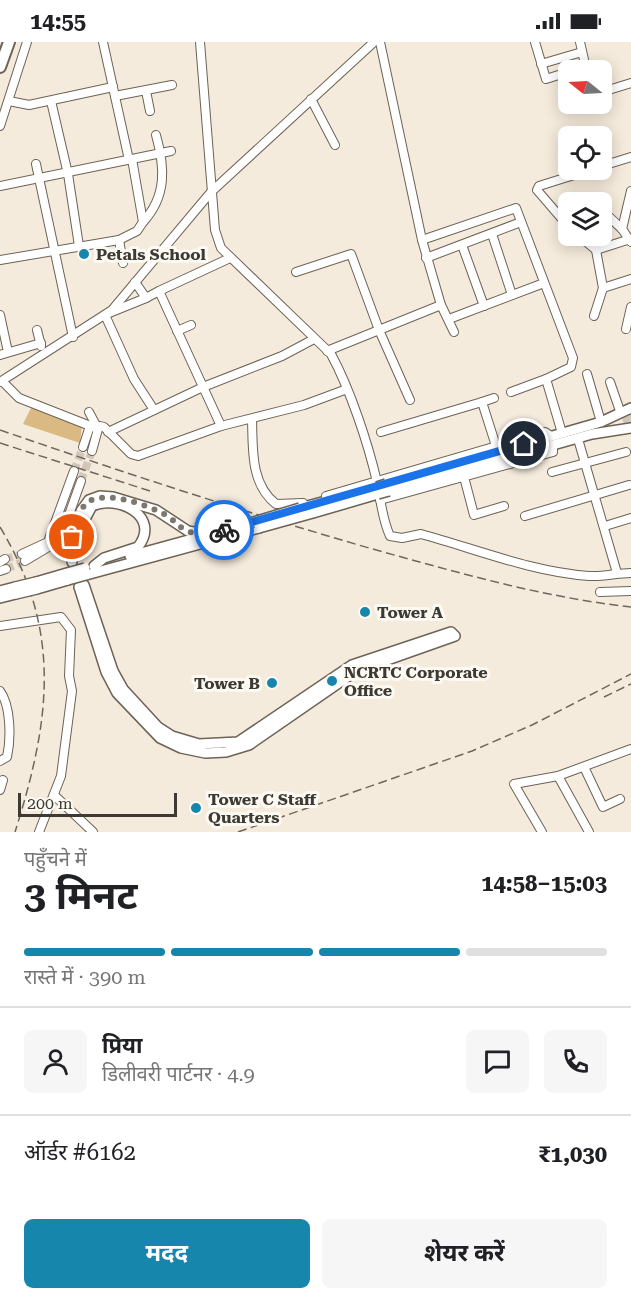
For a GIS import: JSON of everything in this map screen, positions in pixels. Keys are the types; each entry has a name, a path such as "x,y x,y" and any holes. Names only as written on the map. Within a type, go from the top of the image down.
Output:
{"highway":[{"path":"0,67 5,43"}],"main road":[{"path":"0,591 549,442 578,439 624,420 631,408"},
{"path":"0,598 549,442 562,433 600,422 624,420"},
{"path":"75,562 78,539 85,516 91,503 100,496 113,497 166,515 188,531 210,535"},
{"path":"91,503 110,503 131,509 143,519 146,533 138,547 104,558 94,566"},
{"path":"82,586 113,671 123,690 158,727 172,736 199,744 218,745 238,742 352,665 451,632 455,636 356,671 249,745 226,752 204,753 181,748 159,738 117,693 106,672 82,586"}],"street":[{"path":"0,126 27,42"},
{"path":"103,42 143,222"},
{"path":"200,42 211,192 215,230 221,248 327,351 341,372 377,481 390,537 402,538 421,534 539,568 573,574 592,576 631,573"},
{"path":"105,315 211,192 374,42"},
{"path":"380,42 426,258 441,305 453,332"},
{"path":"535,42 546,79 558,75"},
{"path":"580,42 584,60"},
{"path":"541,64 582,52"},
{"path":"612,89 631,83"},
{"path":"9,101 29,105 114,92 146,91 172,85"},
{"path":"146,91 150,111"},
{"path":"311,99 335,145"},
{"path":"51,101 68,174 80,246"},
{"path":"0,260 119,240 137,231 154,207 163,183 161,153 156,135"},
{"path":"0,186 68,174 171,151"},
{"path":"612,163 631,157"},
{"path":"36,164 73,337"},
{"path":"558,179 539,186 537,194 558,216"},
{"path":"622,229 631,191"},
{"path":"422,240 515,207 574,362 571,367 546,379 511,392"},
{"path":"596,250 630,240 612,220"},
{"path":"426,258 521,222"},
{"path":"492,234 512,295"},
{"path":"119,240 123,263"},
{"path":"462,245 484,306"},
{"path":"591,246 596,250 603,288 594,316"},
{"path":"296,273 351,254 379,330 410,400"},
{"path":"230,258 105,315 73,337 43,353 2,382 19,398 94,427 101,426 131,454 138,456 221,426 315,402 347,389"},
{"path":"603,288 631,279"},
{"path":"135,282 146,298"},
{"path":"448,319 544,283"},
{"path":"159,291 221,426"},
{"path":"327,351 441,305"},
{"path":"626,329 631,306"},
{"path":"0,315 4,353 41,343"},
{"path":"105,315 134,380 154,410"},
{"path":"177,331 191,325"},
{"path":"38,330 43,353"},
{"path":"108,432 203,387 282,356 314,339"},
{"path":"587,374 600,422"},
{"path":"546,379 562,433"},
{"path":"610,382 624,420"},
{"path":"381,432 494,398"},
{"path":"482,402 496,446"},
{"path":"89,412 94,427 92,451"},
{"path":"252,419 256,475 263,490 276,504 297,505 545,432 553,452 380,500"},
{"path":"83,447 94,427"},
{"path":"578,439 617,573"},
{"path":"552,472 626,452"},
{"path":"74,471 48,542 24,558 60,540 81,481"},
{"path":"464,477 474,515 504,506"},
{"path":"525,516 629,485"},
{"path":"604,526 631,518"},
{"path":"600,592 631,591"},
{"path":"0,626 62,617 71,630 69,676 72,691 61,776 39,832"},
{"path":"0,691 6,702 9,746 7,757 0,761"},
{"path":"542,832 514,784 558,776 631,749"},
{"path":"584,767 603,807 620,799"},
{"path":"558,776 589,832"},
{"path":"0,790 3,780"},
{"path":"54,795 93,832"}],"shaded area":[{"path":"32,406 82,425 80,443 23,424"}],"tunnel":[{"path":"622,417 631,415"},
{"path":"624,424 631,422"},
{"path":"74,471 83,447"},
{"path":"81,481 92,451"},
{"path":"5,559 22,554"},
{"path":"6,569 25,561"}],"railway":[{"path":"0,430 183,491 369,548 531,590 631,607"},
{"path":"0,443 150,491"},
{"path":"0,527 20,566 34,603 42,640 44,677 42,714 36,752 15,832"},
{"path":"238,832 472,751 532,725 631,674"},
{"path":"604,697 631,684"}],"way so far":[{"path":"72,537 84,505 94,497 100,496 113,497 156,510 188,531 210,535 224,530"}],"place":[{"name":"Petals School","path":"84,254"},
{"name":"Tower A","path":"365,612"},
{"name":"NCRTC Corporate Office","path":"332,681"},
{"name":"Tower B","path":"272,683"},
{"name":"Tower C Staff Quarters","path":"196,808"}],"route":[{"path":"224,530 524,444"}]}
